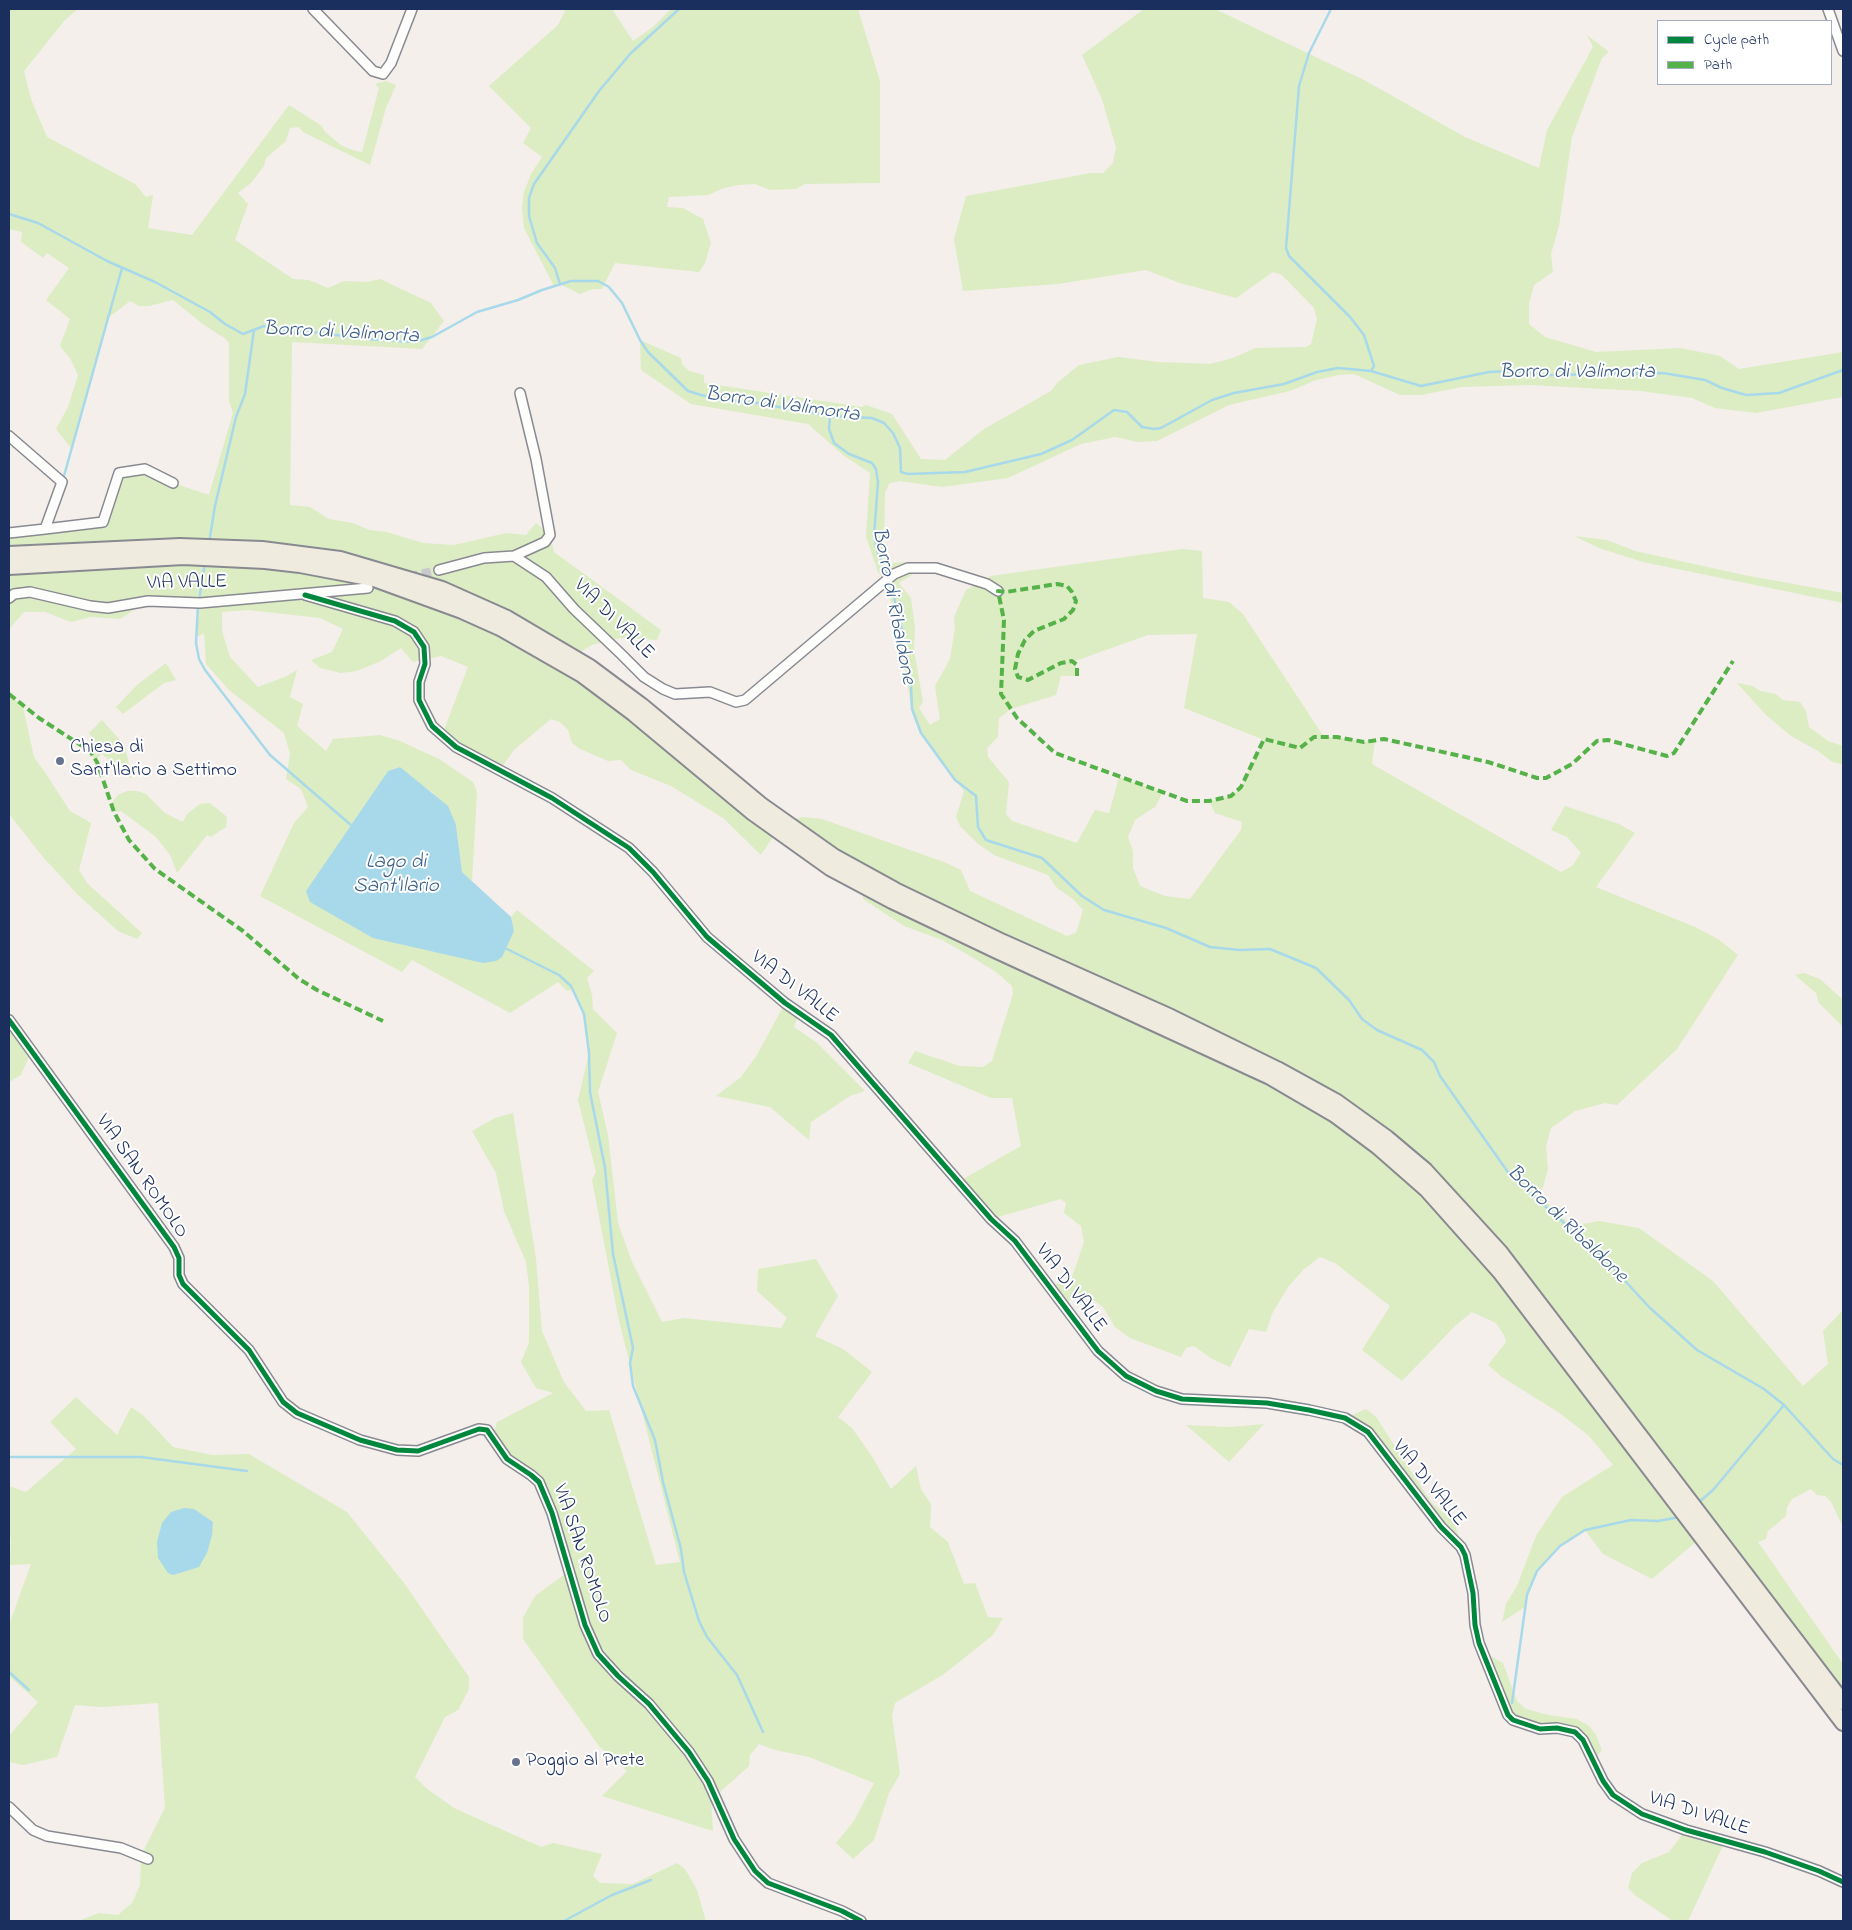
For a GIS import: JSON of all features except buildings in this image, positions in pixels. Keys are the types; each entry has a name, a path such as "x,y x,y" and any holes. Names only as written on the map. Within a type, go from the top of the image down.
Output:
{"highway":[{"path":"9,554 180,546 262,549 340,559 442,589 507,618 590,667 641,705 760,804 835,858 895,890 1003,942 1188,1026 1277,1069 1337,1102 1381,1132 1425,1170 1500,1252 1843,1702"},
{"path":"9,567 183,557 265,561 317,568 374,579 462,611 500,628 582,675 634,714 753,813 830,868 892,901 996,951 1270,1077 1334,1115 1378,1147 1427,1190 1500,1272 1843,1722"}],"street":[{"path":"313,9 373,71 383,74 391,63 412,9"},
{"path":"1832,20 1843,52"},
{"path":"439,570 484,558 514,556 545,542 550,535 536,459 520,393"},
{"path":"9,436 62,482 45,529"},
{"path":"9,533 103,522 119,472 146,470 173,484"},
{"name":"VIA DI VALLE","path":"514,556 546,577 574,608 644,677 675,694 710,692 736,702 745,700 889,578 908,568 936,568 987,584 998,591"},
{"name":"VIA VALLE","path":"9,598 14,594 30,592 90,606 108,608 148,601 197,603 368,588"},
{"name":"VIA DI VALLE","path":"305,595 395,621 414,632 424,647 425,664 419,682 418,700 432,726 456,747 552,798 629,848 654,872 707,937 783,1002 831,1035 991,1220 1015,1241 1098,1351 1126,1376 1156,1391 1182,1399 1267,1403 1309,1410 1345,1418 1368,1432 1441,1528 1461,1547 1465,1555 1473,1594 1475,1624 1479,1643 1505,1708 1513,1720 1540,1729 1557,1728 1574,1732 1583,1740 1604,1782 1613,1795 1642,1814 1686,1830 1765,1852 1819,1871 1843,1882"},
{"name":"VIA SAN ROMOLO","path":"9,1020 174,1247 179,1258 179,1275 184,1284 249,1350 283,1402 297,1413 360,1440 397,1450 418,1451 479,1429 487,1430 507,1459 532,1475 538,1482 552,1513 585,1625 598,1654 618,1676 649,1704 690,1752 708,1781 734,1839 755,1871 768,1883 842,1911 861,1921"},
{"path":"9,1807 34,1830 47,1836 121,1848 148,1859"}],"green space":[{"path":"9,9 78,9 65,20 24,71 31,99 47,137 135,184 146,197 153,195 148,228 192,235 289,105 322,126 325,132 342,146 362,152 379,88 375,84 386,81 396,85 386,108 370,165 303,132 299,127 290,128 286,141 266,158 264,166 251,183 238,193 248,204 235,240 293,279 309,280 328,288 344,281 367,282 380,279 431,303 444,321 422,349 292,342 290,505 310,507 329,519 353,523 369,530 387,532 423,543 454,545 506,533 526,535 536,523 550,535 554,552 661,630 657,640 620,638 592,645 573,656 549,641 376,568 9,554 9,533 103,522 119,473 145,469 173,483 209,495 233,413 229,401 229,343 226,339 204,325 173,300 149,306 139,306 130,301 108,318 71,448 56,429 68,407 78,375 70,358 60,346 70,319 46,300 69,268 47,253 43,258 21,242 22,232 9,229"},
{"path":"566,9 612,9 633,41 653,27 671,9 858,9 880,81 880,183 805,184 796,189 770,190 755,184 738,185 724,188 708,195 669,197 667,207 683,208 703,219 711,243 705,263 699,272 615,263 602,289 593,289 580,294 560,284 554,286 524,228 522,208 524,192 531,174 542,157 523,143 531,128 489,86 558,25"},
{"path":"1144,9 1215,9 1366,81 1465,137 1539,168 1547,130 1593,47 1587,35 1609,52 1602,58 1572,137 1559,226 1551,254 1553,272 1534,285 1529,304 1529,324 1545,337 1596,352 1680,348 1720,356 1739,369 1843,352 1843,397 1756,413 1715,408 1692,398 1641,391 1531,385 1462,387 1421,395 1400,395 1354,374 1339,375 1316,380 1290,391 1229,405 1157,441 1138,442 1115,437 1081,444 1008,478 942,487 900,481 890,483 885,492 884,542 890,563 911,562 914,567 915,573 899,583 911,598 915,628 914,650 923,702 919,708 930,725 940,719 935,686 950,659 955,627 954,617 966,590 991,576 1182,549 1202,551 1203,598 1229,602 1243,614 1324,737 1337,737 1364,742 1375,740 1372,764 1561,872 1572,866 1581,853 1567,837 1551,830 1565,806 1619,824 1635,833 1596,887 1695,927 1718,939 1738,955 1677,1049 1617,1105 1605,1103 1575,1111 1551,1128 1546,1146 1548,1170 1540,1196 1572,1226 1599,1221 1639,1228 1713,1281 1803,1386 1828,1364 1823,1331 1843,1310 1843,1527 1831,1502 1825,1496 1817,1495 1811,1489 1792,1499 1787,1507 1786,1516 1768,1531 1766,1539 1758,1542 1843,1664 1843,1702 1387,1138 1003,942 784,822 802,817 822,819 944,862 961,870 970,891 1067,936 1076,933 1083,910 1073,899 1057,888 1048,875 994,855 977,843 960,826 956,817 964,791 925,739 912,712 899,635 886,581 878,572 866,537 870,473 843,455 808,424 691,404 641,370 640,340 681,358 682,364 689,371 704,375 704,383 862,407 866,405 892,414 921,459 945,460 984,429 1051,391 1057,383 1079,365 1118,357 1159,362 1210,364 1233,358 1255,348 1306,347 1311,344 1317,319 1314,308 1282,275 1273,272 1236,298 1180,283 1146,270 1058,284 963,291 954,239 966,196 1091,173 1103,173 1113,163 1116,148 1102,99 1082,55","holes":["1197,634 1184,708 1264,740 1241,787 1231,796 1209,801 1215,813 1242,822 1241,830 1190,899 1165,896 1140,886 1133,868 1133,851 1128,837 1135,820 1155,807 1163,792 1119,777 1109,813 1095,810 1077,843 1012,821 1006,814 1009,782 988,757 987,748 998,737 999,718 1011,709 1056,695 1061,676 1077,676 1075,661 1148,635"]},
{"path":"1574,536 1607,540 1635,551 1744,575 1843,593 1843,603 1643,562 1599,548"},
{"path":"183,557 374,579 545,653 777,831 761,855 723,818 671,786 631,770 621,760 608,761 580,749 572,743 568,730 560,722 551,719 514,750 500,770 442,735 468,667 441,656 413,662 401,648 381,661 357,671 341,673 320,668 311,660 332,652 343,629 320,618 248,610 222,612 222,631 230,657 258,687 287,676 297,670 290,697 303,704 297,726 326,751 333,739 380,735 400,741 439,759 473,782 477,792 472,881 462,872 456,825 433,793 400,767 388,771 307,891 310,902 401,944 433,950 514,931 511,917 517,910 594,971 587,978 592,995 593,1009 617,1033 598,1092 608,1135 618,1223 632,1262 662,1322 684,1318 781,1328 787,1318 757,1291 758,1269 816,1259 838,1296 815,1336 843,1349 872,1372 838,1417 852,1428 891,1489 916,1466 921,1489 931,1504 930,1527 948,1542 964,1584 975,1583 988,1617 1003,1618 993,1635 944,1674 895,1703 892,1716 900,1774 889,1793 874,1840 853,1859 836,1843 854,1821 874,1783 809,1757 775,1750 759,1744 750,1755 749,1766 711,1800 713,1831 602,1796 627,1771 599,1746 523,1639 523,1618 535,1596 569,1571 539,1482 507,1459 492,1437 497,1422 553,1393 536,1388 521,1362 529,1343 529,1287 526,1262 504,1211 496,1173 472,1131 495,1118 513,1113 536,1259 542,1331 564,1382 586,1411 609,1410 656,1565 680,1562 619,1321 592,1180 596,1172 578,1100 589,1053 584,1014 572,989 567,991 558,982 510,1013 412,960 402,972 260,896 294,823 308,807 301,789 286,779 290,754 284,733 229,690 206,664 204,633 196,638 200,603 148,601 120,619 90,617 71,622 45,612 24,612 9,629 9,567"},
{"path":"166,663 176,680 164,683 123,714 116,707 138,684"},
{"path":"1737,683 1776,694 1783,700 1800,702 1806,711 1809,727 1828,741 1843,746 1843,765 1831,761 1818,751 1791,736 1766,715"},
{"path":"9,694 23,707 34,757 70,811 91,823 79,870 87,883 142,933 137,939 118,931 78,895 43,857 9,814"},
{"path":"102,720 125,746 132,779 102,754 95,760 85,749 95,741 89,733"},
{"path":"127,791 137,791 146,794 165,813 183,822 187,814 200,804 210,803 227,817 226,827 211,837 207,835 177,873 170,855 156,837 121,811 114,812 111,804 118,795"},
{"path":"863,886 1290,1088 1427,1190 1703,1536 1652,1579 1603,1554 1585,1530 1559,1546 1537,1571 1527,1595 1525,1607 1502,1622 1506,1604 1517,1586 1536,1536 1562,1497 1613,1465 1588,1435 1558,1412 1502,1377 1488,1365 1506,1342 1496,1323 1472,1312 1455,1326 1402,1381 1362,1350 1390,1306 1335,1263 1320,1257 1304,1269 1288,1287 1272,1314 1266,1332 1249,1329 1230,1367 1212,1359 1194,1346 1186,1348 1181,1357 1130,1338 1115,1327 1103,1307 1092,1299 1081,1295 1075,1296 1064,1305 1049,1286 1071,1280 1084,1242 1081,1226 1064,1213 1066,1203 1061,1199 991,1219 958,1182 1021,1146 1012,1098 991,1098 908,1063 915,1051 960,1066 983,1067 992,1061 1013,994 1012,986 996,972 965,953 942,940 904,926 863,899"},
{"path":"1804,973 1820,979 1843,1000 1843,1027 1819,1003 1816,993 1795,975"},
{"path":"785,1003 799,1013 794,1027 816,1042 865,1091 850,1096 811,1122 809,1140 770,1107 716,1096 741,1077 757,1055"},
{"path":"9,1020 31,1052 21,1075 9,1082"},
{"path":"76,1397 117,1435 131,1407 143,1415 173,1447 212,1455 249,1454 347,1512 404,1583 469,1677 469,1689 458,1710 445,1717 415,1777 426,1788 454,1808 541,1847 553,1843 602,1854 593,1876 600,1883 633,1884 677,1863 685,1869 697,1890 706,1921 78,1921 99,1913 118,1915 132,1903 140,1885 141,1860 145,1848 165,1808 158,1703 102,1707 75,1705 57,1757 23,1765 9,1762 9,1736 38,1702 9,1676 9,1625 31,1564 10,1565 9,1486 26,1492 76,1449 50,1422"},
{"path":"1366,1409 1376,1417 1431,1502 1455,1523 1461,1547 1368,1432 1345,1418"},
{"path":"1264,1424 1229,1462 1186,1425 1230,1427"},
{"path":"1492,1657 1503,1663 1517,1701 1526,1709 1548,1715 1577,1719 1589,1726 1596,1735 1602,1750 1598,1755 1593,1760 1583,1740 1557,1728 1513,1720 1485,1659"},
{"path":"1686,1830 1725,1841 1688,1921 1673,1921 1636,1896 1628,1888 1632,1873 1642,1863 1669,1852"}],"water":[{"name":"Lago di Sant'Ilario","path":"400,767 448,806 456,825 462,872 511,917 514,931 502,957 496,961 483,963 373,938 310,902 306,891 388,771"},
{"path":"184,1508 194,1509 213,1522 212,1535 207,1553 199,1567 173,1575 168,1573 158,1558 157,1542 162,1523 171,1512"}],"waterway":[{"path":"560,284 555,268 537,243 529,216 529,198 534,184 599,91 631,53 679,9"},
{"path":"1331,9 1309,53 1299,86 1286,248 1289,256 1350,317 1364,335 1374,366 1371,371"},
{"name":"Borro di Valimorta","path":"9,214 38,223 107,261 155,282 210,312 225,324 243,334 264,326 295,333 305,331 367,339 415,342 432,337 477,312 518,300 542,290 571,281 598,281 609,287 622,303 648,352 688,391 718,400 751,402 830,416 872,418 884,423 893,433 900,448 901,472 908,474 965,472 1041,454 1072,440 1114,410 1127,412 1142,427 1161,428 1212,400 1234,393 1284,384 1317,372 1338,368 1371,371 1421,386 1489,372 1510,371 1549,375 1663,373 1705,380 1722,388 1746,395 1779,393 1843,370"},
{"path":"64,476 122,268"},
{"path":"209,543 215,506 236,417 245,394 254,330"},
{"name":"Borro di Ribaldone","path":"830,416 829,429 834,443 849,454 872,463 876,469 878,482 874,536 877,550 888,576"},
{"path":"199,600 205,563"},
{"name":"Borro di Ribaldone","path":"890,581 901,625 911,685 912,709 921,733 955,780 976,796 978,827 986,840 1042,858 1082,896 1104,910 1166,928 1210,947 1240,950 1270,949 1316,968 1349,1000 1362,1019 1377,1030 1422,1050 1434,1062 1440,1076 1510,1175 1606,1260 1649,1307 1697,1350 1764,1389 1784,1405 1833,1459 1843,1465"},
{"path":"198,605 196,643 199,659 205,670 270,755 352,826"},
{"path":"505,948 559,975 571,986 584,1014 589,1053 590,1092 605,1168 613,1254 633,1348 630,1363 633,1386 655,1440 663,1482 681,1549 684,1572 699,1621 707,1637 737,1675 763,1732"},
{"path":"1698,1503 1713,1490 1784,1405"},
{"path":"9,1457 141,1457 247,1471"},
{"path":"1512,1703 1527,1595 1537,1571 1560,1546 1585,1530 1631,1520 1658,1521 1680,1517"},
{"path":"9,1672 29,1690"},
{"path":"564,1921 612,1895 651,1880"}],"tunnel":[{"path":"409,577 439,570"}],"marked path":[{"path":"1077,676 1077,665 1072,661 1061,663 1028,680 1018,677 1015,669 1018,654 1025,640 1034,631 1064,619 1073,610 1076,601 1067,586 1057,584 1006,592 998,591 1004,620 1001,694 1017,718 1055,753 1187,801 1209,801 1231,796 1241,787 1264,739 1300,748 1314,737 1337,737 1364,742 1384,739 1488,762 1537,778 1546,778 1572,764 1597,741 1608,740 1667,756 1674,753 1733,661"},
{"path":"9,694 39,718 90,751 97,762 114,812 129,840 155,869 243,931 299,979 317,990 383,1021"}],"cycle path":[{"path":"305,595 395,621 414,632 424,647 425,664 419,682 419,700 432,726 456,747 552,798 629,848 653,872 707,937 785,1003 831,1035 991,1219 1015,1241 1098,1351 1126,1376 1156,1391 1182,1399 1267,1403 1309,1410 1345,1418 1368,1432 1441,1527 1461,1547 1465,1555 1473,1593 1475,1625 1479,1643 1508,1715 1513,1720 1540,1729 1557,1728 1575,1732 1583,1740 1603,1781 1613,1795 1642,1814 1686,1830 1765,1852 1819,1871 1843,1882"},
{"path":"9,1020 174,1247 179,1258 179,1275 183,1284 249,1350 283,1402 297,1413 360,1440 397,1450 418,1451 479,1429 487,1430 507,1459 539,1482 552,1513 585,1625 598,1654 618,1676 649,1704 689,1752 708,1781 734,1839 755,1871 768,1883 842,1911 861,1921"}],"place":[{"name":"Chiesa di Sant'Ilario a Settimo","path":"60,761"},
{"name":"Poggio al Prete","path":"516,1762"}]}
